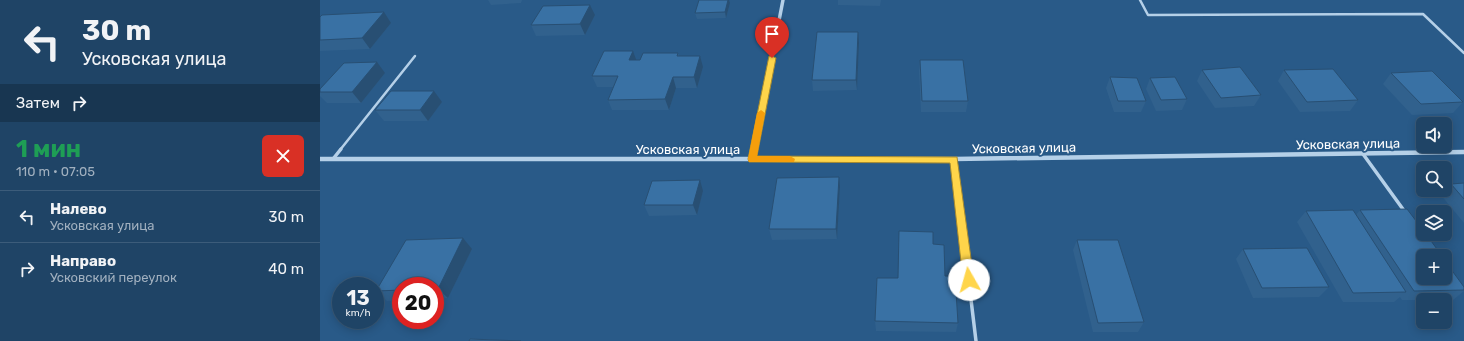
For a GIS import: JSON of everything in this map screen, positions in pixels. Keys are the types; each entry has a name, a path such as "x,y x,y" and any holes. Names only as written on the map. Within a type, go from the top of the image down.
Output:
{"street":[{"path":"752,159 783,0"},
{"name":"Усковская улица","path":"320,159 954,159 1464,152"}],"lane":[{"path":"1140,0 1148,15 1423,14 1464,53"},
{"path":"333,159 415,56"},
{"path":"1363,154 1408,218"},
{"path":"954,159 976,341"}],"building":[{"path":"699,0 728,0 725,12 695,13"},
{"path":"590,5 580,24 531,25 543,6"},
{"path":"384,12 362,38 320,40 320,17 322,15"},
{"path":"817,32 858,32 856,80 812,80"},
{"path":"604,51 633,51 629,60 640,60 643,53 678,53 677,56 700,56 694,77 673,77 665,99 608,100 618,76 592,76"},
{"path":"920,60 963,60 968,101 922,101"},
{"path":"377,62 352,92 320,92 320,89 344,63"},
{"path":"1240,67 1261,95 1221,98 1202,70"},
{"path":"1333,69 1358,100 1307,102 1284,70"},
{"path":"1432,71 1463,102 1421,104 1391,73"},
{"path":"1110,77 1137,78 1146,101 1118,101"},
{"path":"1175,77 1187,99 1161,100 1150,78"},
{"path":"391,91 434,91 420,110 375,110"},
{"path":"839,177 836,229 769,229 777,178"},
{"path":"700,180 693,205 644,205 652,181"},
{"path":"1464,183 1464,199 1452,185 1452,184"},
{"path":"1407,209 1416,221 1416,241 1431,241 1437,249 1416,249 1416,285 1452,285 1452,271 1464,287 1464,290 1414,291 1360,210"},
{"path":"1353,210 1406,292 1353,293 1306,211"},
{"path":"899,231 933,232 933,244 944,245 945,276 955,276 958,323 875,321 877,278 898,278"},
{"path":"463,238 444,277 392,277 392,290 384,291 384,277 406,240"},
{"path":"1077,240 1118,240 1144,322 1098,323"},
{"path":"1307,248 1329,287 1262,288 1243,249"},
{"path":"470,339 521,341 469,341"}],"slow traffic":[{"path":"761,113 752,159 790,159"}],"route":[{"path":"772,58 752,159 954,159 969,280"}]}
